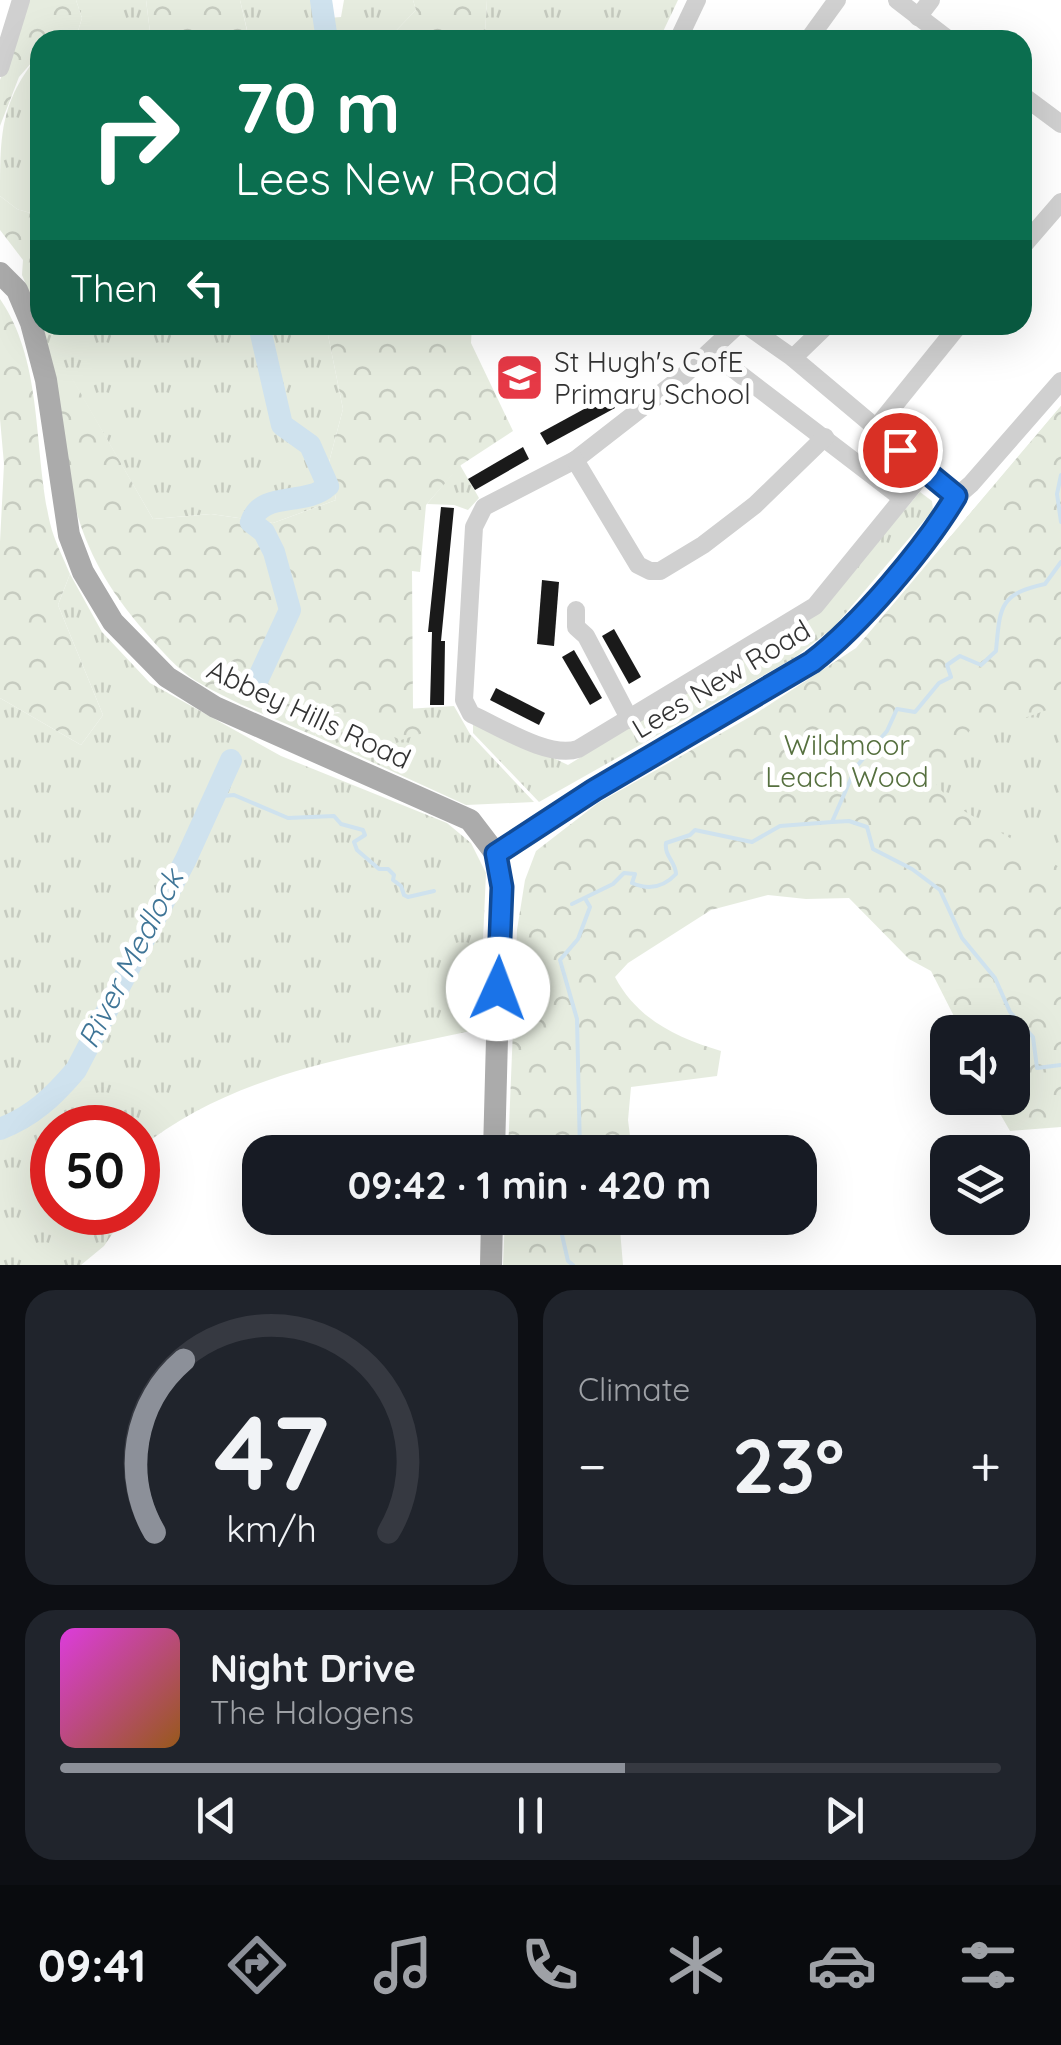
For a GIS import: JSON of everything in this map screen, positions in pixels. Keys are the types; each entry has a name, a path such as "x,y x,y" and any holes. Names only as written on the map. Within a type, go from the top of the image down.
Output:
{"main road":[{"name":"Abbey Hills Road","path":"0,273 17,290 30,319"},
{"name":"Abbey Hills Road","path":"35,335 46,380 69,535 83,572 113,622 167,678 215,707 470,820 496,854"},
{"path":"494,1135 502,887 496,854"},
{"path":"491,1265 492,1235"}],"street":[{"path":"0,68 21,0"},
{"path":"682,30 696,0"},
{"path":"815,30 837,0"},
{"path":"897,0 937,30"},
{"path":"918,16 931,0"},
{"path":"1032,102 1061,124"},
{"path":"1032,236 1061,202"},
{"path":"728,335 629,420 574,460 479,513 474,528 464,700 470,714 560,752 578,749 816,606 925,470"},
{"path":"760,335 793,358 956,496"},
{"path":"793,358 817,335"},
{"path":"875,428 951,335"},
{"path":"711,352 902,498"},
{"name":"Lees New Road","path":"496,854 594,790 812,662 838,642 938,526 956,496 1061,381"},
{"path":"574,460 638,565 650,572 660,572 755,505 825,437"},
{"path":"576,610 576,627 586,636 630,720"}],"green space":[{"path":"29,0 76,0 82,18 78,30 30,30 30,64 19,77 0,126 0,80"},
{"path":"76,0 146,0 150,30 78,30 82,18"},
{"path":"146,0 240,0 247,30 150,30"},
{"path":"240,0 321,0 328,18 341,17 344,0 413,0 416,10 397,30 247,30"},
{"path":"413,0 487,0 485,30 397,30 416,10"},
{"path":"487,0 678,0 664,30 485,30"},
{"path":"30,67 30,213 0,196 5,120"},
{"path":"0,196 30,213 30,294 22,275 23,260 0,230"},
{"path":"0,299 24,351 50,523 70,574 58,605 103,715 81,745 0,698 4,464"},
{"path":"45,335 328,335 343,409 329,462 336,500 273,523 211,514 153,519 72,379 54,378"},
{"path":"328,335 471,335 471,343 513,431 461,465 426,505 420,572 412,571 413,708 423,733 401,740 338,712 327,714 315,736 210,689 170,659 121,602 88,543 69,484 54,378 72,378 153,519 211,514 273,523 336,500 329,462 343,409"},
{"path":"1061,406 1061,890 920,793 924,568"},
{"name":"Wildmoor Leach Wood","path":"1061,406 1061,705 1016,721 975,723 934,782 954,805 1061,868 1061,1127 1010,1131 1001,1115 1030,1115 1030,1015 953,1015 931,971 909,959 849,898 768,895 711,910 628,963 615,977 635,1004 660,1025 721,1051 717,1076 631,1087 630,1135 509,1135 517,930 525,880 536,851 598,803 755,714 856,648"},
{"path":"460,465 479,498 468,510 427,504"},
{"path":"920,492 932,501 933,510 834,627 794,658 539,802 473,733 473,719 568,765 818,610"},
{"path":"70,574 102,632 150,683 281,756 447,823 471,843 486,873 479,1029 344,1058 257,1084 215,1102 160,1134 160,1105 30,1105 30,1235 111,1235 81,1265 0,1265 0,698 81,745 103,715 58,605"},
{"path":"454,706 470,734 534,802 466,805 315,736 327,714"},
{"path":"504,1235 620,1235 623,1265 503,1265"}],"building":[{"path":"608,396 615,408 547,445 540,433"},
{"path":"523,447 529,459 475,490 468,479"},
{"path":"441,507 454,508 441,641 445,641 444,705 430,705 432,632 428,632"},
{"path":"542,580 559,582 554,646 537,644"},
{"path":"614,629 641,677 629,684 602,636"},
{"path":"574,650 602,698 590,705 562,657"},
{"path":"496,688 545,713 539,725 490,700"}],"waterway":[{"name":"River Medlock","path":"321,0 326,30"},
{"name":"River Medlock","path":"256,683 290,610 274,552 264,532 251,522 264,506 308,496 328,486 310,445 282,425 261,335"},
{"path":"1061,475 1057,494 1061,522"},
{"path":"572,904 613,884 624,873 635,874 632,883 644,887 666,882 676,874 666,843 695,830 752,842 780,826 832,822 856,767 887,731 897,709 915,712 939,683 951,677 947,665 960,656 981,665 996,651 1001,613 1010,598 1045,584 1061,562"},
{"name":"River Medlock","path":"0,1129 42,1105 76,1070 186,859 231,760"},
{"path":"211,803 234,795 288,818 334,816 341,824 363,830 365,835 354,842 357,850 379,869 388,869 404,895 434,891"},
{"path":"832,822 849,821 867,827 873,849 912,869 940,890 962,938 995,978 1010,1012 1033,1037 1037,1068 1061,1065"},
{"path":"580,1135 577,1019 560,960 578,939 590,907 586,900"},
{"path":"562,1235 568,1261 573,1265"}],"place":[{"name":"St Hugh's CofE Primary School","path":"519,378"}],"route":[{"path":"498,989 502,887 496,854 528,830 742,705 838,642 938,526 956,496 900,450"}]}
